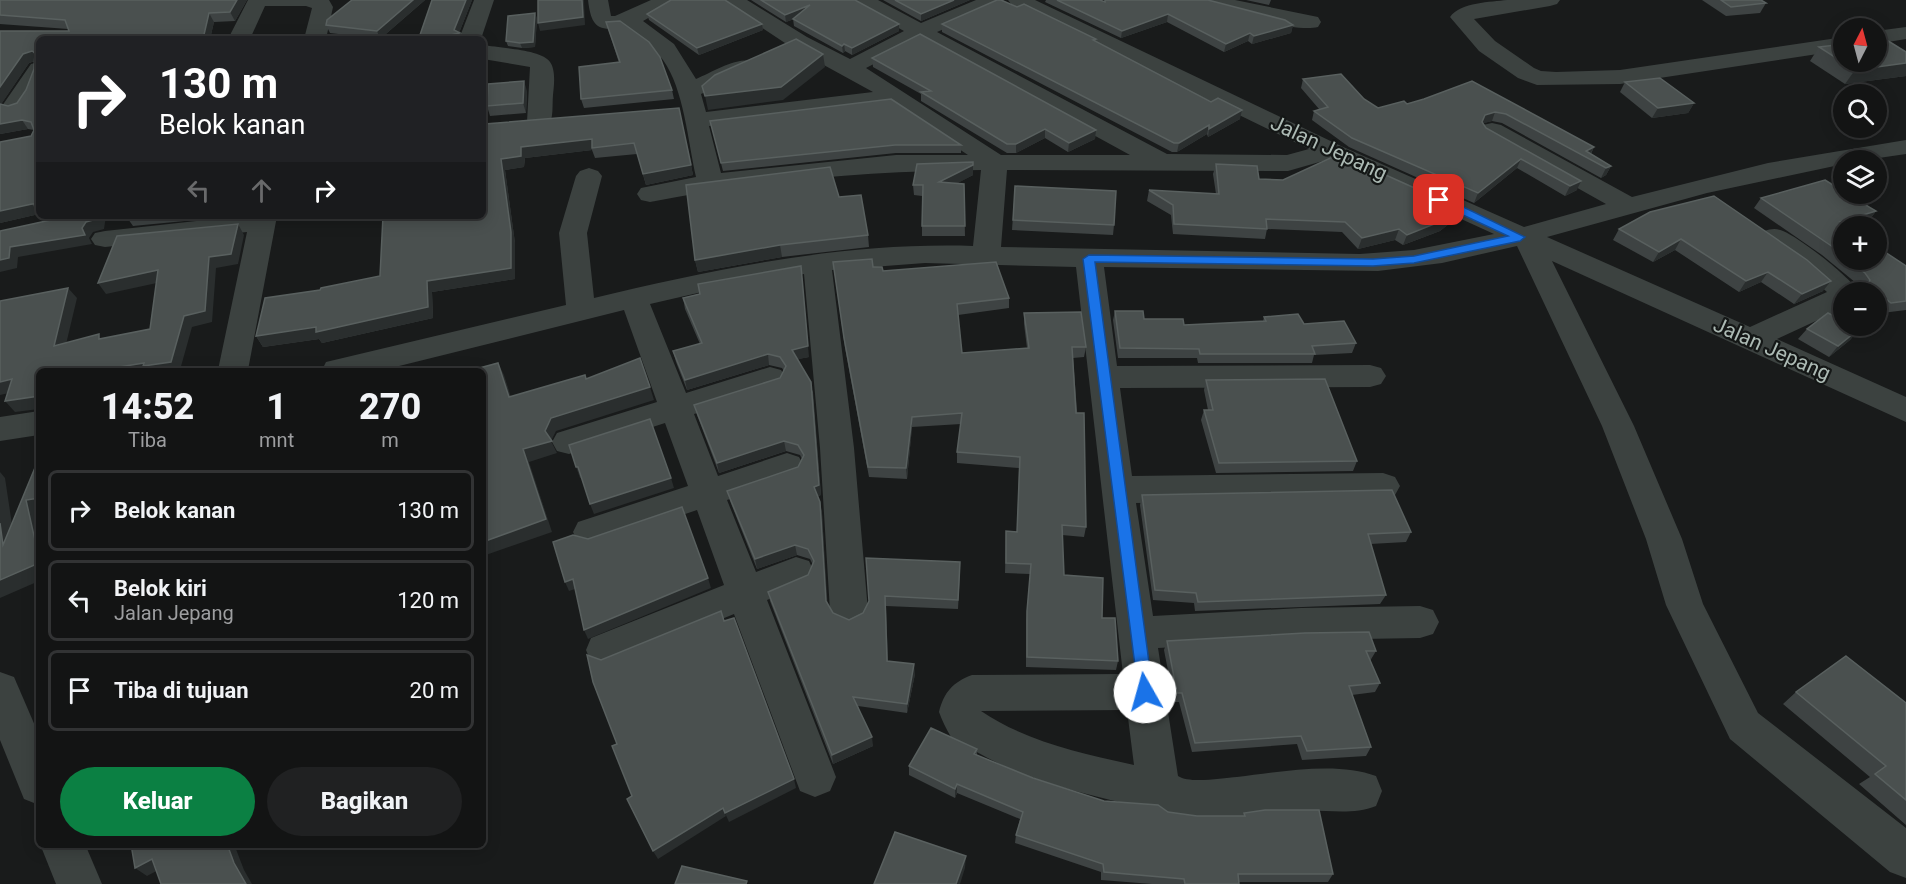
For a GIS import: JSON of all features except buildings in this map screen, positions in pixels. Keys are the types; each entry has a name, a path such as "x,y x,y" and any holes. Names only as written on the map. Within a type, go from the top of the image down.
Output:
{"street":[{"path":"240,36 258,0 306,0 321,3 323,7 316,36"},
{"path":"471,36 484,0"},
{"path":"598,0 601,19 605,23 626,20 666,0"},
{"path":"733,0 783,50 850,68 995,162"},
{"path":"862,0 1162,162"},
{"path":"850,68 921,31 994,0"},
{"path":"1550,0 1484,9 1461,17 1487,46 1526,73 1537,78 1556,80 1620,77 1833,45"},
{"path":"1216,1 1287,20 1310,22"},
{"name":"Jalan Jepang","path":"1031,2 1332,151 1906,410"},
{"path":"626,20 670,52 681,66 687,107 710,182"},
{"path":"1887,36 1906,33"},
{"path":"687,107 783,50"},
{"path":"486,52 535,60 541,66 540,122"},
{"path":"14,106 36,73"},
{"path":"687,107 896,96"},
{"path":"1492,129 1629,206"},
{"path":"358,368 421,362 581,310 755,274 818,265 925,254 1373,263 1414,259 1524,239 1629,206 1795,164 1906,147"},
{"path":"650,194 710,182 896,163 1288,163 1332,151"},
{"path":"986,256 995,162"},
{"path":"581,310 573,233 589,176"},
{"path":"1701,187 1728,206"},
{"path":"105,239 263,219 232,368"},
{"path":"1756,225 1811,263 1833,284"},
{"path":"1524,239 1618,426 1664,539 1685,605 1744,726 1906,855"},
{"path":"1089,259 1117,490 1158,788"},
{"path":"818,265 837,448 849,611"},
{"path":"634,299 814,777"},
{"path":"1751,339 1833,299"},
{"path":"1104,377 1370,376"},
{"path":"569,441 770,378"},
{"path":"0,429 36,423"},
{"path":"591,532 787,466"},
{"path":"1117,490 1383,486"},
{"path":"605,650 796,572"},
{"path":"1137,633 1301,624 1419,622"},
{"path":"0,690 36,778"},
{"path":"1145,692 972,693 961,703 959,712 967,725 995,741 1048,765 1140,787 1158,788 1177,800 1213,800 1301,790 1361,791"},
{"path":"64,848 79,884"}],"route":[{"path":"1145,692 1115,477 1089,259 1373,263 1414,259 1520,237 1439,200"}]}
